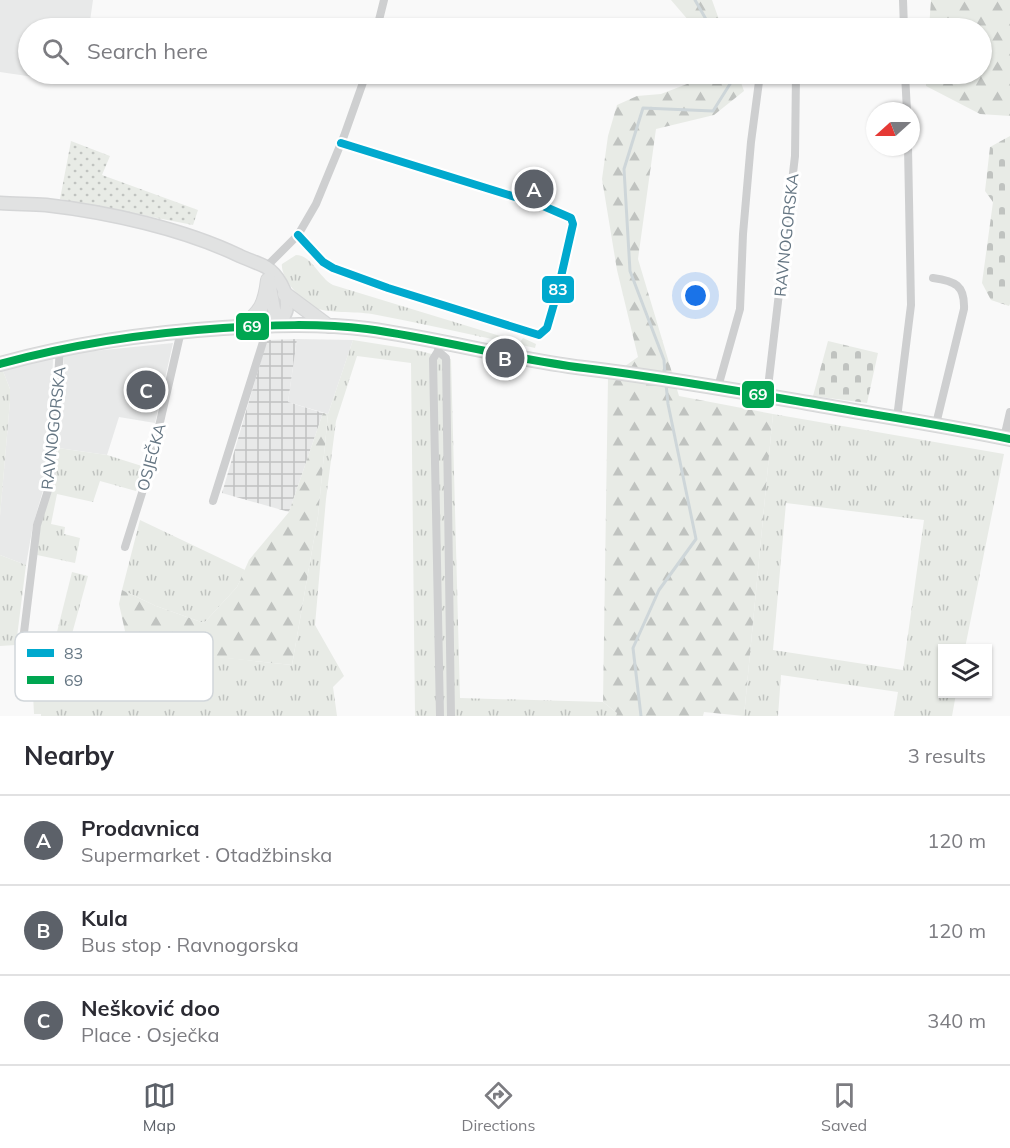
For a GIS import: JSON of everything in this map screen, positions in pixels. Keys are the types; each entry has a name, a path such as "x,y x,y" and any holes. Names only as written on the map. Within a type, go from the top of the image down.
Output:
{"main road":[{"path":"0,203 47,205 100,214 208,241 278,279 288,305 286,311 272,326"},
{"path":"267,274 272,326"},
{"path":"242,327 261,309 265,299 267,274"},
{"path":"285,294 328,326"},
{"name":"RAVNOGORSKA","path":"0,364 60,348 181,331 242,327 328,326 364,329 438,346 677,380 1007,438"}],"street":[{"path":"380,18 384,0"},
{"path":"903,0 904,18"},
{"path":"267,274 298,235 316,204 342,143 363,84"},
{"path":"718,387 740,309 743,234 759,84"},
{"name":"RAVNOGORSKA","path":"767,396 795,156 796,84"},
{"path":"906,84 907,102"},
{"path":"298,235 323,262 333,268 388,288 539,335 546,330 573,224 571,218 541,205 342,143"},
{"path":"897,418 912,305 908,156"},
{"path":"933,278 951,280 963,291 964,299 964,309 936,424"},
{"path":"213,501 272,326"},
{"name":"OSJEČKA","path":"125,547 148,474 181,331"},
{"path":"438,346 433,359 440,716"},
{"path":"438,346 446,358 451,716"},
{"name":"RAVNOGORSKA","path":"24,632 37,525 51,481 60,348"},
{"path":"1007,438 1010,412"}],"shaded area":[{"path":"0,0 93,0 90,18 18,18 18,75 0,72"},
{"path":"297,339 353,340 328,414 288,402"},
{"path":"297,339 288,402 323,413 289,512 222,493 267,340"},
{"path":"173,343 155,423 119,417 107,455 58,448 64,354"},
{"path":"53,358 46,480 33,525 26,565 0,555 0,516 10,401 10,389 3,371"}],"green space":[{"path":"671,0 712,0 718,18 686,18"},
{"path":"931,0 1010,0 1010,116 980,114 926,86 926,84 992,84 992,18 930,18"},
{"path":"687,84 742,84 744,91 714,115 656,129 638,259 679,396 773,414 744,716 704,712 703,716 616,716 617,713 603,702 608,378 638,357 617,270 602,179 608,136 617,105 637,96 661,94"},
{"path":"1010,136 1009,306 991,300 982,283 993,202 985,191 990,147"},
{"path":"71,141 110,156 102,175 198,210 193,225 60,199"},
{"path":"296,255 307,259 333,285 520,342 523,338 536,344 535,348 372,314 326,311 313,307 292,288 282,269 282,264"},
{"path":"353,340 416,350 451,359 460,698 603,702 617,713 616,716 415,716 411,363 357,356 336,421 326,499 315,625 344,676 333,687 337,716 41,716 41,714 34,714 33,701 213,701 213,656 292,665 318,516 328,414"},
{"path":"828,341 878,353 867,403 813,396"},
{"path":"3,371 10,389 10,401 0,516 0,372"},
{"path":"323,413 328,414 318,516 292,665 213,657 213,632 125,632 119,604 122,590 156,606 204,623 237,587 249,560 289,512"},
{"path":"773,414 1004,454 966,644 938,644 938,698 955,698 952,716 894,716 898,692 781,675 778,716 744,716","holes":["786,503 924,520 903,670 773,650"]},
{"path":"58,448 107,455 145,467 136,491 100,481 93,502 57,494 51,524 65,527 64,534 80,538 75,563 37,555 41,521 55,483"},
{"path":"140,520 245,570 237,587 204,623 156,606 122,590"},
{"path":"0,555 26,565 15,645 0,646"},
{"path":"72,572 88,576 72,632 57,632"}],"waterway":[{"path":"695,0 705,18"},
{"path":"665,375 664,360 630,271 624,169 643,108 713,111 730,84"},
{"path":"641,716 633,648 659,590 696,539 668,404 666,384"}],"transit line":[{"name":"83","path":"298,235 323,262 333,268 388,288 539,335 547,328 573,224 571,218 541,205 341,143"},
{"name":"69","path":"0,364 82,345 167,333 277,325 349,327 394,333 530,360 752,393 1010,439"}],"place":[{"name":"Prodavnica","path":"534,189"},
{"name":"Kula","path":"505,358"},
{"name":"Nešković doo","path":"146,390"}]}
